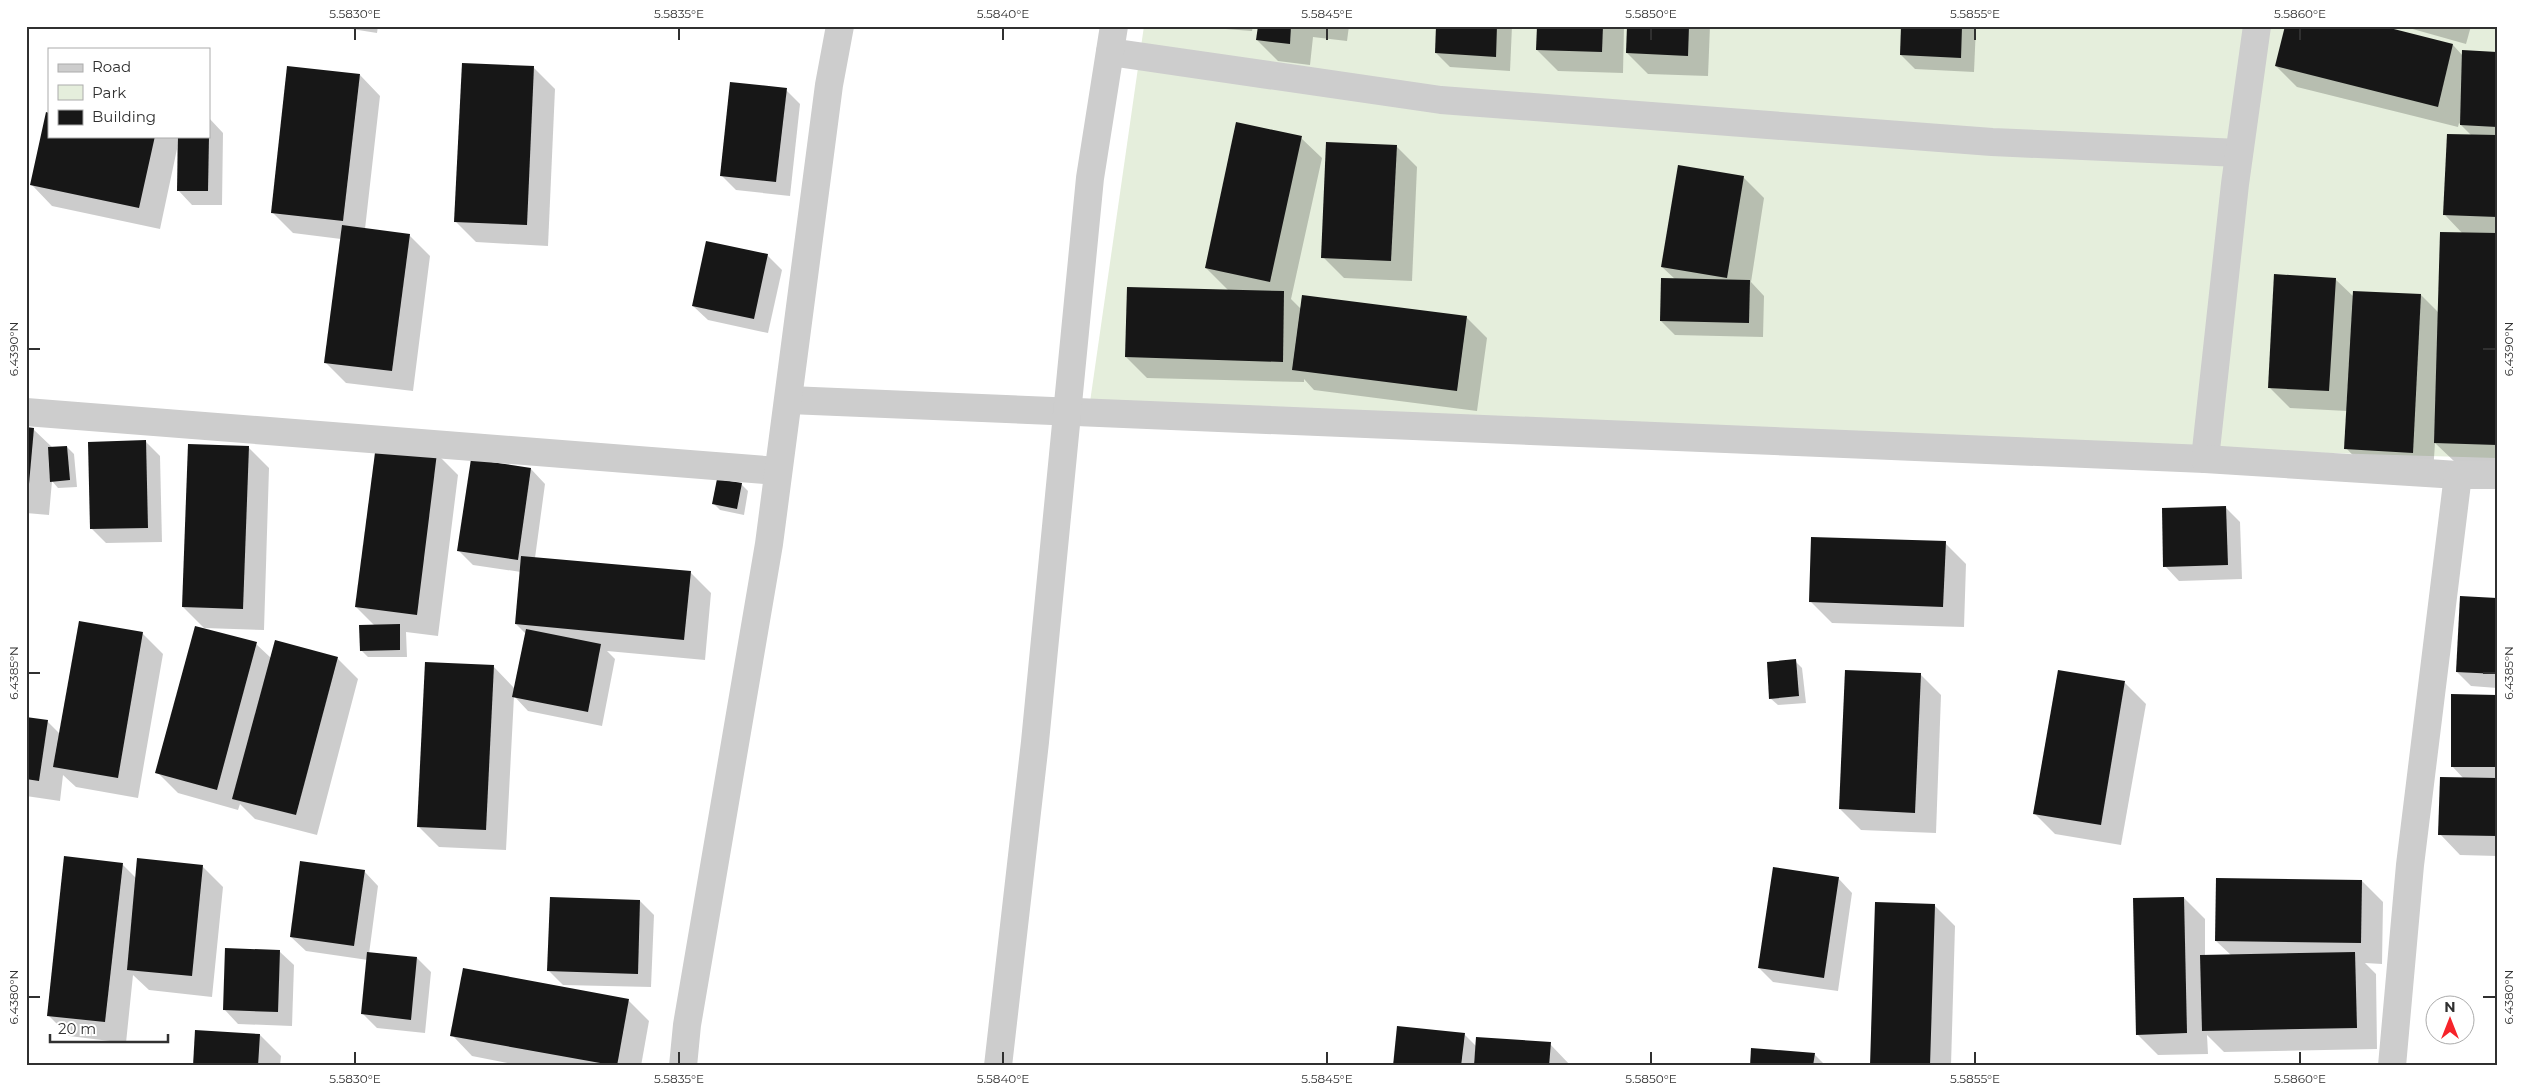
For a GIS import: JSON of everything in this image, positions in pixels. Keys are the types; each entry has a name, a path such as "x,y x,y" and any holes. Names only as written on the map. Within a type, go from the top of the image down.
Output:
{"street":[{"path":"683,1066 687,1025 769,544 829,84 840,26"},
{"path":"2205,459 2239,153 2257,26"},
{"path":"998,1066 1035,742 1090,178 1112,39 1441,100 1992,142 2239,153"},
{"path":"788,400 2205,459 2458,475 2497,474"},
{"path":"26,412 778,471"},
{"path":"2392,1066 2410,865 2458,475"}],"green space":[{"path":"1144,26 2497,26 2497,458 1088,416"}],"building":[{"path":"1258,26 1291,26 1290,44 1256,40"},
{"path":"1436,26 1497,26 1496,57 1435,53"},
{"path":"1537,26 1603,26 1602,52 1536,50"},
{"path":"1627,26 1689,26 1688,56 1626,53"},
{"path":"1901,26 1962,26 1961,58 1900,55"},
{"path":"2285,26 2382,26 2453,44 2438,107 2275,66"},
{"path":"2462,50 2497,52 2497,127 2460,125"},
{"path":"462,63 534,66 527,225 454,222"},
{"path":"287,66 360,74 343,221 271,213"},
{"path":"730,82 787,88 776,182 720,176"},
{"path":"46,112 48,113 48,138 155,138 139,208 30,185"},
{"path":"1236,122 1302,136 1270,282 1205,268"},
{"path":"2447,134 2497,135 2497,217 2443,215"},
{"path":"178,138 209,138 208,191 177,191"},
{"path":"1326,142 1397,145 1391,261 1321,258"},
{"path":"1678,165 1744,176 1727,278 1661,267"},
{"path":"342,225 410,234 392,371 324,363"},
{"path":"2440,232 2497,233 2497,445 2434,443"},
{"path":"706,241 768,254 754,319 692,306"},
{"path":"2274,274 2336,278 2329,391 2268,388"},
{"path":"1661,278 1750,280 1749,323 1660,321"},
{"path":"1127,287 1284,291 1283,362 1125,357"},
{"path":"2353,291 2421,294 2413,453 2344,449"},
{"path":"1302,295 1467,316 1457,391 1292,370"},
{"path":"26,427 34,428 28,495 26,495"},
{"path":"146,440 148,528 90,529 88,442"},
{"path":"188,444 249,446 243,609 182,607"},
{"path":"376,445 437,453 417,615 355,607"},
{"path":"67,446 70,480 50,482 48,447"},
{"path":"471,459 531,468 518,560 457,551"},
{"path":"717,479 742,483 737,509 712,504"},
{"path":"2226,506 2228,565 2163,567 2162,508"},
{"path":"1811,537 1946,541 1943,607 1809,602"},
{"path":"521,556 691,571 684,640 515,624"},
{"path":"2460,596 2497,598 2497,674 2456,672"},
{"path":"79,621 143,632 118,778 53,767"},
{"path":"400,624 400,650 360,651 359,625"},
{"path":"195,626 257,642 217,790 155,773"},
{"path":"526,629 601,644 588,712 512,697"},
{"path":"275,640 338,657 296,815 232,799"},
{"path":"1796,659 1799,696 1769,699 1767,662"},
{"path":"425,662 494,665 486,830 417,827"},
{"path":"1845,670 1921,673 1915,813 1839,809"},
{"path":"2058,670 2125,681 2101,825 2033,814"},
{"path":"2451,694 2497,695 2497,767 2451,767"},
{"path":"26,717 48,720 39,781 26,779"},
{"path":"2440,777 2497,778 2497,836 2438,835"},
{"path":"64,856 123,863 105,1022 47,1016"},
{"path":"137,858 203,865 192,976 127,970"},
{"path":"300,861 365,870 354,946 290,937"},
{"path":"1773,867 1839,877 1824,978 1758,968"},
{"path":"2216,878 2362,880 2361,943 2215,941"},
{"path":"550,897 640,900 638,974 547,971"},
{"path":"2184,897 2187,1033 2136,1035 2133,898"},
{"path":"1875,902 1935,904 1930,1066 1870,1066"},
{"path":"225,948 280,950 278,1012 223,1010"},
{"path":"367,952 417,957 411,1020 361,1014"},
{"path":"2355,952 2357,1028 2202,1031 2200,955"},
{"path":"463,968 629,999 617,1066 450,1036"},
{"path":"1397,1026 1465,1033 1461,1066 1393,1066"},
{"path":"195,1030 260,1034 258,1066 193,1066"},
{"path":"1476,1037 1551,1042 1549,1066 1474,1066"},
{"path":"1751,1048 1815,1053 1813,1066 1750,1066"}]}
